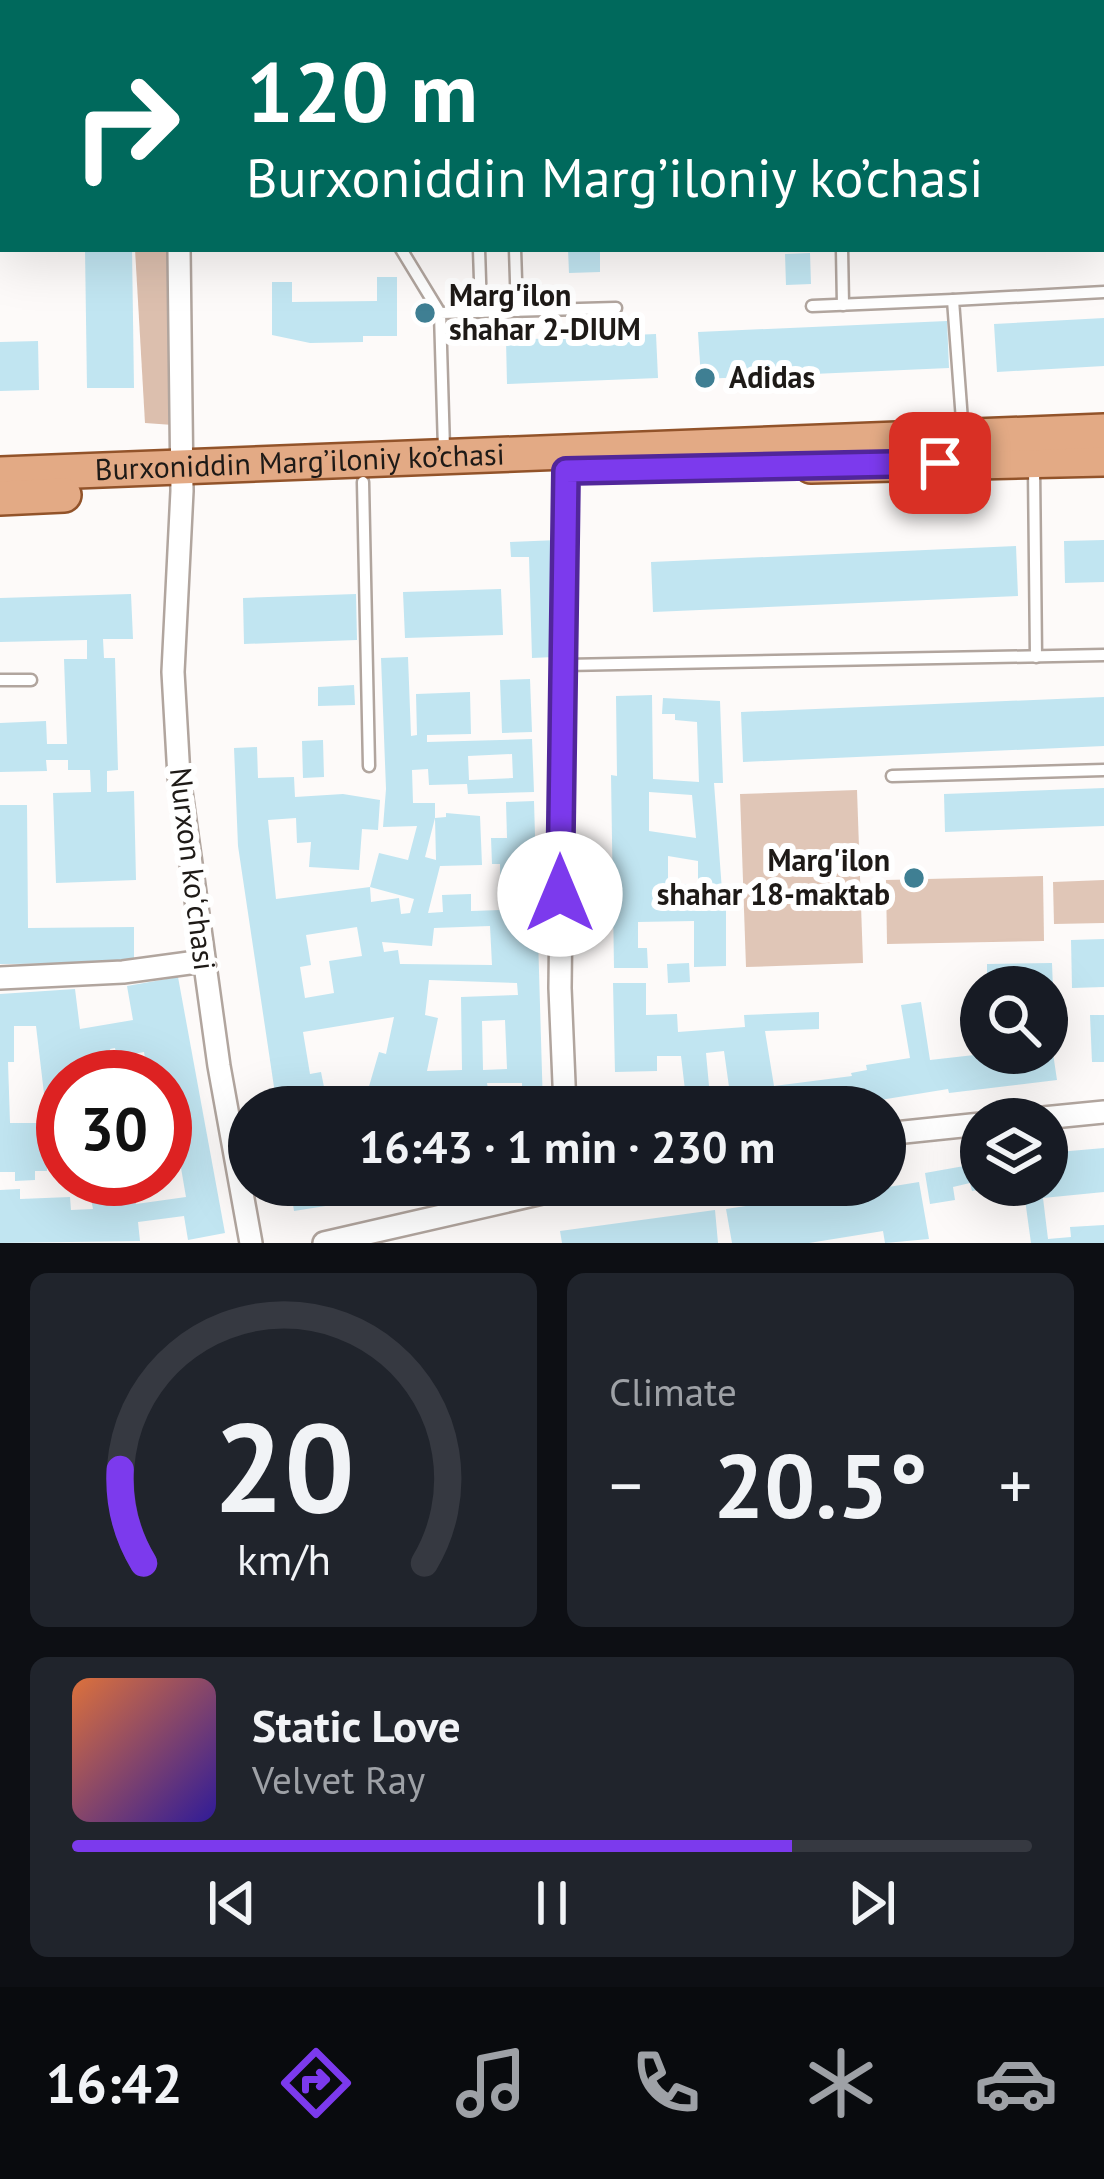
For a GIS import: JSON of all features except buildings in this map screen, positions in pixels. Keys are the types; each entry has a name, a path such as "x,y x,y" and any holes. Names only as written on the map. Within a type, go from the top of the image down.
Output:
{"main road":[{"name":"Burxoniddin Marg’iloniy ko’chasi","path":"0,498 445,458 1104,431"},
{"name":"Burxoniddin Marg’iloniy ko’chasi","path":"0,474 363,482 566,471 1104,459"}],"street":[{"name":"Nurxon koʻchasi","path":"179,252 183,480 173,672 179,777 251,1243"},
{"path":"564,1086 560,988 566,471"},
{"path":"0,978 123,972 204,961"},
{"path":"1068,1116 1104,1112"},
{"path":"906,1132 960,1126"},
{"path":"324,1243 485,1206"}],"lane":[{"path":"402,252 440,313 445,458"},
{"path":"479,252 481,312"},
{"path":"515,252 518,311"},
{"path":"842,252 843,304"},
{"path":"812,306 1104,292"},
{"path":"953,300 963,437"},
{"path":"440,313 616,308"},
{"path":"1034,461 1036,656"},
{"path":"363,482 369,766"},
{"path":"565,665 1104,655"},
{"path":"0,680 31,680"},
{"path":"892,776 1104,770"}],"shaded area":[{"path":"135,252 169,252 173,425 145,423"},
{"path":"857,790 863,963 746,967 740,794"},
{"path":"1043,876 1044,941 887,944 886,880"},
{"path":"1104,880 1104,923 1054,924 1053,882"}],"place":[{"name":"Marg'ilon shahar 2-DIUM","path":"425,313"},
{"name":"Adidas","path":"705,378"},
{"name":"Marg'ilon shahar 18-maktab","path":"914,878"}],"route":[{"path":"560,894 566,471 940,463"}]}
